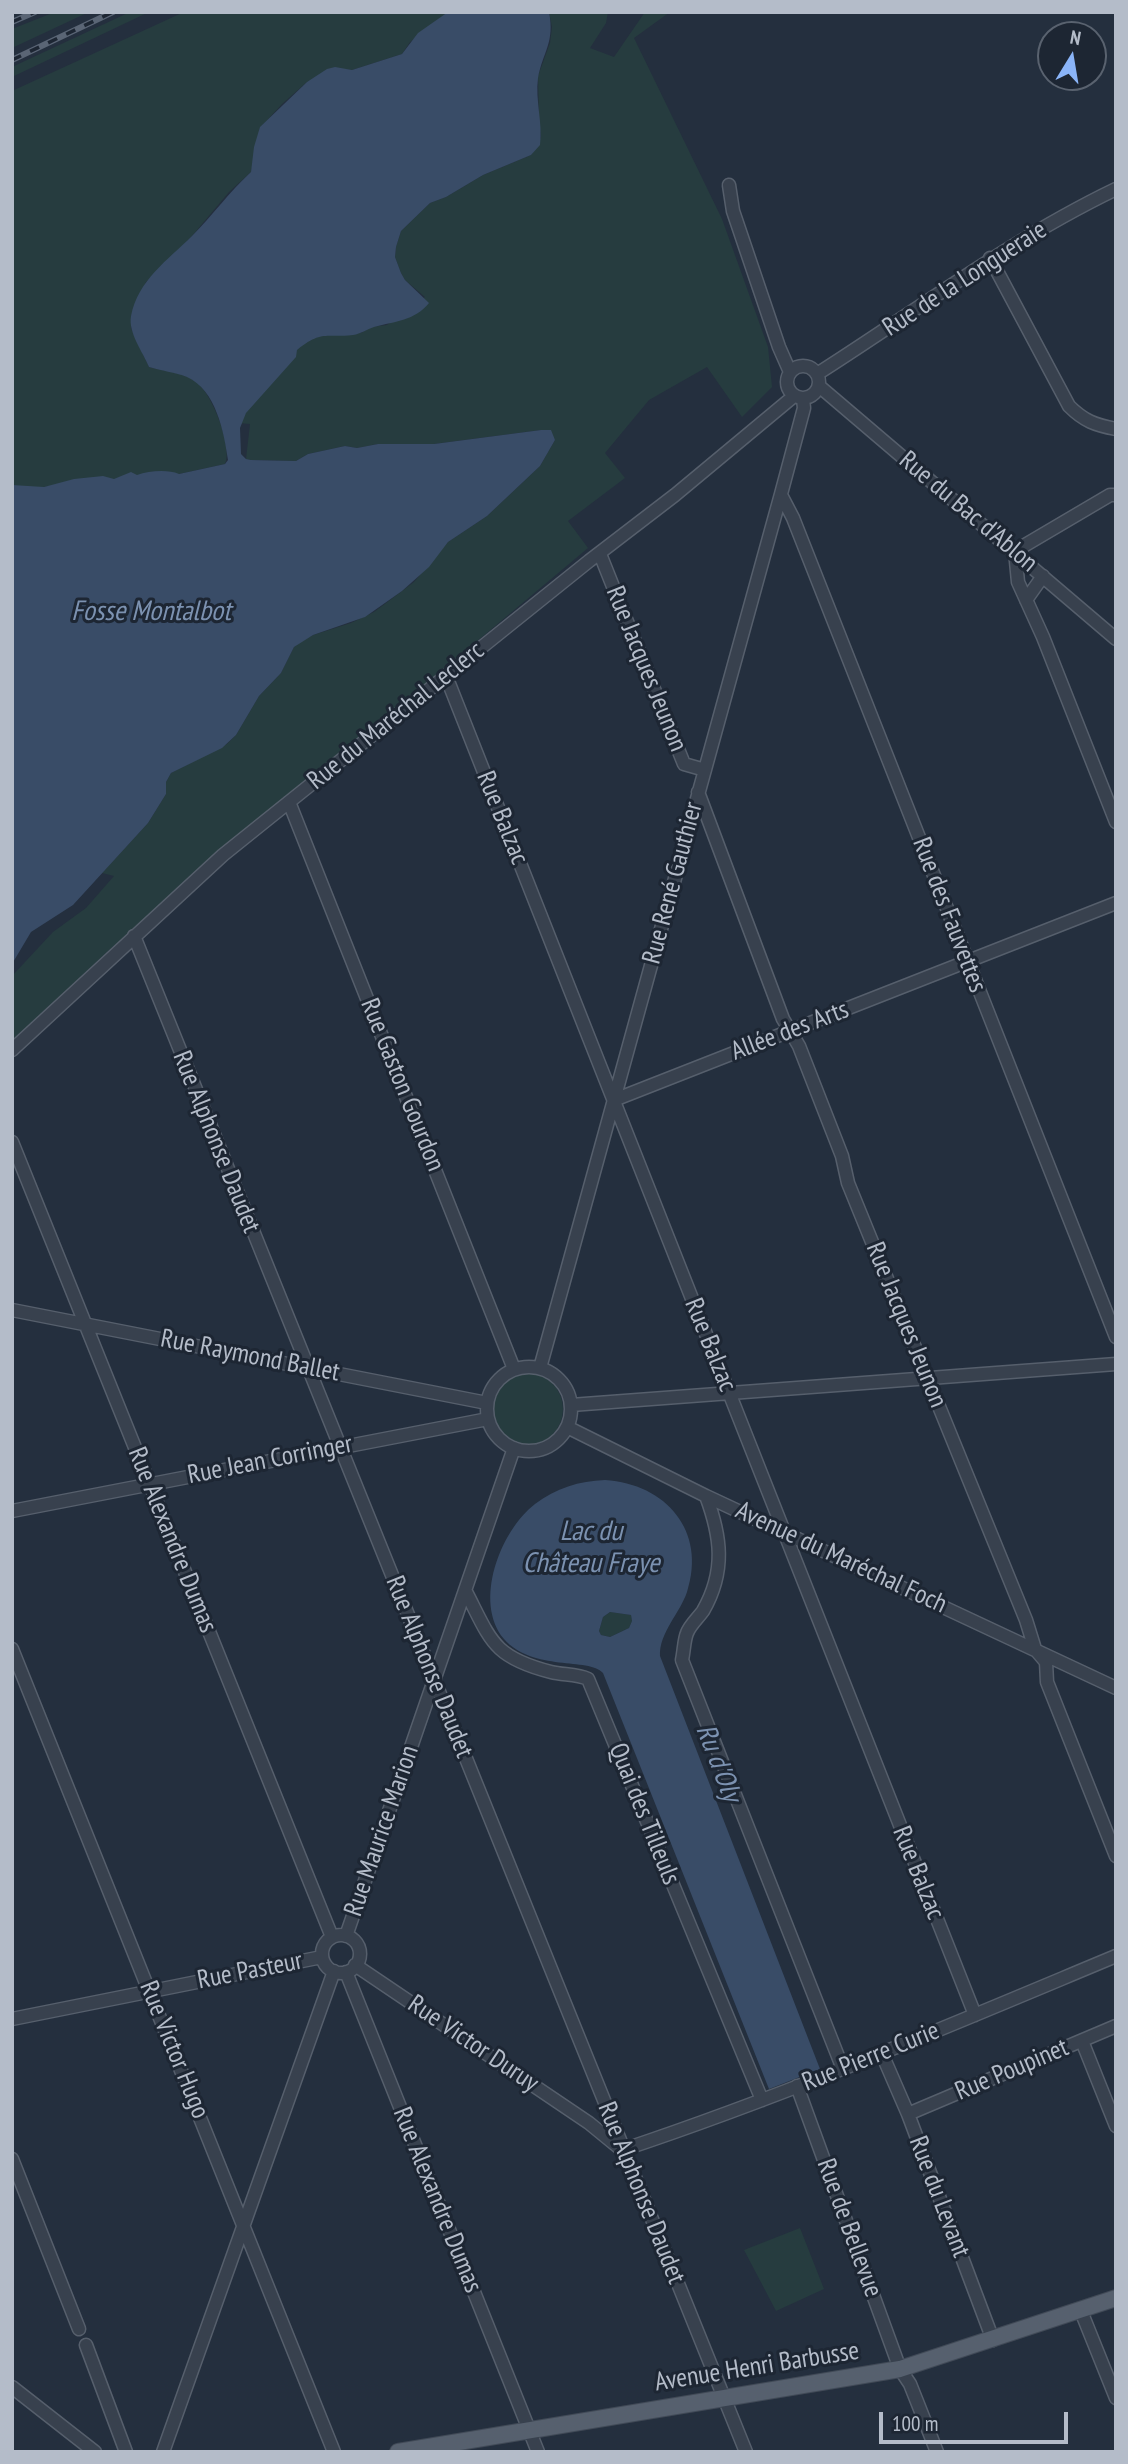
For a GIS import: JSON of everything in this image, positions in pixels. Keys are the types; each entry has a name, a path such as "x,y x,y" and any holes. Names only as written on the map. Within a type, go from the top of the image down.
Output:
{"main road":[{"name":"Avenue Henri Barbusse","path":"398,2452 901,2369 1116,2298"}],"street":[{"path":"729,185 733,211 790,372"},
{"name":"Rue de la Longueraie","path":"818,380 990,258 1116,189"},
{"path":"990,258 1069,406 1082,419 1094,425 1116,429"},
{"path":"799,366 814,370 818,380 813,395 798,397 787,387 786,381 790,372 799,366"},
{"name":"Rue du Bac d'Ablon","path":"818,380 1116,639"},
{"name":"Rue René Gauthier","path":"540,1368 804,408 798,397"},
{"name":"Rue du Maréchal Leclerc","path":"12,1050 223,855 798,397"},
{"name":"Rue des Fauvettes","path":"781,494 896,775 967,963 1116,1337"},
{"path":"1116,495 1110,495 1015,551 1018,582 1116,822"},
{"name":"Rue Jacques Jeunon","path":"600,554 684,764 705,770"},
{"path":"1026,600 1043,576"},
{"name":"Rue Balzac","path":"446,676 975,2015"},
{"name":"Rue Jacques Jeunon","path":"698,792 783,1019 791,1030 842,1156 848,1182 1026,1620 1035,1649 1046,1662 1047,1682 1116,1856"},
{"name":"Rue Gaston Gourdon","path":"289,802 514,1369"},
{"name":"Allée des Arts","path":"614,1100 1116,903"},
{"name":"Rue Alphonse Daudet","path":"134,936 746,2452"},
{"name":"Rue Alexandre Dumas","path":"12,1142 149,1483 339,1937"},
{"name":"Rue Raymond Ballet","path":"12,1310 487,1403"},
{"path":"571,1405 1116,1364"},
{"path":"540,1368 552,1373 568,1393 571,1405 567,1427 550,1445 538,1450 514,1448 502,1441 493,1431 488,1419 487,1403 496,1382 504,1374 514,1369 540,1368"},
{"name":"Rue Jean Corringer","path":"12,1511 488,1419"},
{"name":"Avenue du Maréchal Foch","path":"567,1427 706,1496 1116,1688"},
{"name":"Rue Maurice Marion","path":"339,1937 434,1680 514,1448"},
{"path":"706,1496 715,1521 720,1549 715,1580 704,1609 687,1632 682,1660 843,2069"},
{"name":"Quai des Tilleuls","path":"465,1590 492,1642 511,1659 529,1667 588,1679 762,2100"},
{"name":"Rue Victor Hugo","path":"12,1650 334,2452"},
{"path":"163,2452 243,2225 345,1969 358,1960 358,1948 351,1939 339,1937 324,1945 322,1957 324,1963 345,1969"},
{"name":"Rue Pierre Curie","path":"622,2150 882,2054 1116,1956"},
{"name":"Rue Pasteur","path":"12,2019 322,1957"},
{"name":"Rue Alexandre Dumas","path":"345,1969 538,2452"},
{"name":"Rue Victor Duruy","path":"345,1969 589,2123 622,2150"},
{"name":"Rue Poupinet","path":"908,2115 1116,2026"},
{"path":"1082,2041 1116,2126"},
{"name":"Rue du Levant","path":"882,2054 908,2115 993,2340"},
{"name":"Rue de Bellevue","path":"797,2086 901,2369 910,2384 937,2452"},
{"path":"589,2123 600,2126 611,2121"},
{"path":"12,2160 79,2329"},
{"path":"1082,2311 1116,2398"},
{"path":"86,2345 126,2452"},
{"path":"12,2387 81,2446 95,2452"}],"green space":[{"path":"55,12 89,12 12,48 12,29"},
{"path":"130,12 149,12 12,77 12,67"},
{"path":"184,12 448,12 410,42 402,54 307,82 282,104 260,128 251,172 229,192 192,236 146,282 131,317 131,328 149,367 186,376 203,389 215,409 224,434 227,456 225,464 179,474 12,490 12,91"},
{"path":"549,12 608,12 606,23 590,48 614,57 645,12 670,12 634,38 722,219 768,347 772,387 742,417 707,367 649,400 605,453 625,478 568,521 588,548 108,951 12,1041 12,976 53,932 86,908 114,876 102,873 148,823 166,794 166,782 171,773 227,744 236,735 259,696 281,673 294,647 301,641 374,612 414,582 448,542 487,516 540,466 555,440 541,430 434,444 378,444 357,448 345,446 308,454 296,461 251,460 246,459 250,424 239,423 258,394 303,339 325,332 361,333 371,327 387,325 425,297 405,280 395,257 401,231 430,203 446,197 483,175 531,155 541,137 538,76 550,43 552,27"},
{"path":"520,1373 534,1373 553,1383 563,1402 563,1416 553,1435 534,1445 520,1445 501,1435 491,1416 491,1402 501,1383"},
{"path":"610,1612 631,1615 632,1621 629,1628 610,1637 601,1635 599,1631 603,1617"},
{"path":"800,2228 824,2289 776,2311 744,2250"}],"water":[{"name":"Fosse Montalbot","path":"448,12 549,12 551,32 537,86 540,145 531,155 483,175 446,197 430,203 401,231 395,257 401,273 429,303 417,314 404,320 356,334 318,337 297,350 296,357 246,413 240,428 241,454 251,460 296,461 308,454 345,446 357,448 378,444 434,444 541,430 551,430 555,440 540,466 487,516 448,542 429,567 402,591 365,617 313,635 294,647 281,673 259,696 236,735 222,748 171,773 166,782 166,794 148,823 73,905 31,932 12,964 12,485 44,487 74,479 103,476 114,479 131,472 137,475 158,471 179,474 225,464 228,460 221,425 205,392 187,377 149,367 131,322 140,292 155,272 251,172 260,127 307,82 327,69 335,67 352,70 402,54 418,33"},
{"name":"Lac du Château Fraye","path":"595,1481 627,1483 646,1491 663,1501 686,1531 691,1549 692,1570 684,1600 663,1639 660,1656 820,2069 769,2089 603,1673 596,1668 530,1656 504,1639 495,1624 491,1587 495,1568 511,1531 522,1516 543,1498 568,1486","holes":["610,1612 631,1615 629,1628 610,1637 601,1635 599,1631 603,1617"]}],"railway":[{"path":"12,22 35,12"},
{"path":"12,60 113,12"}],"water label":[{"name":"Ru d'Oly","path":"718,1763"}]}
